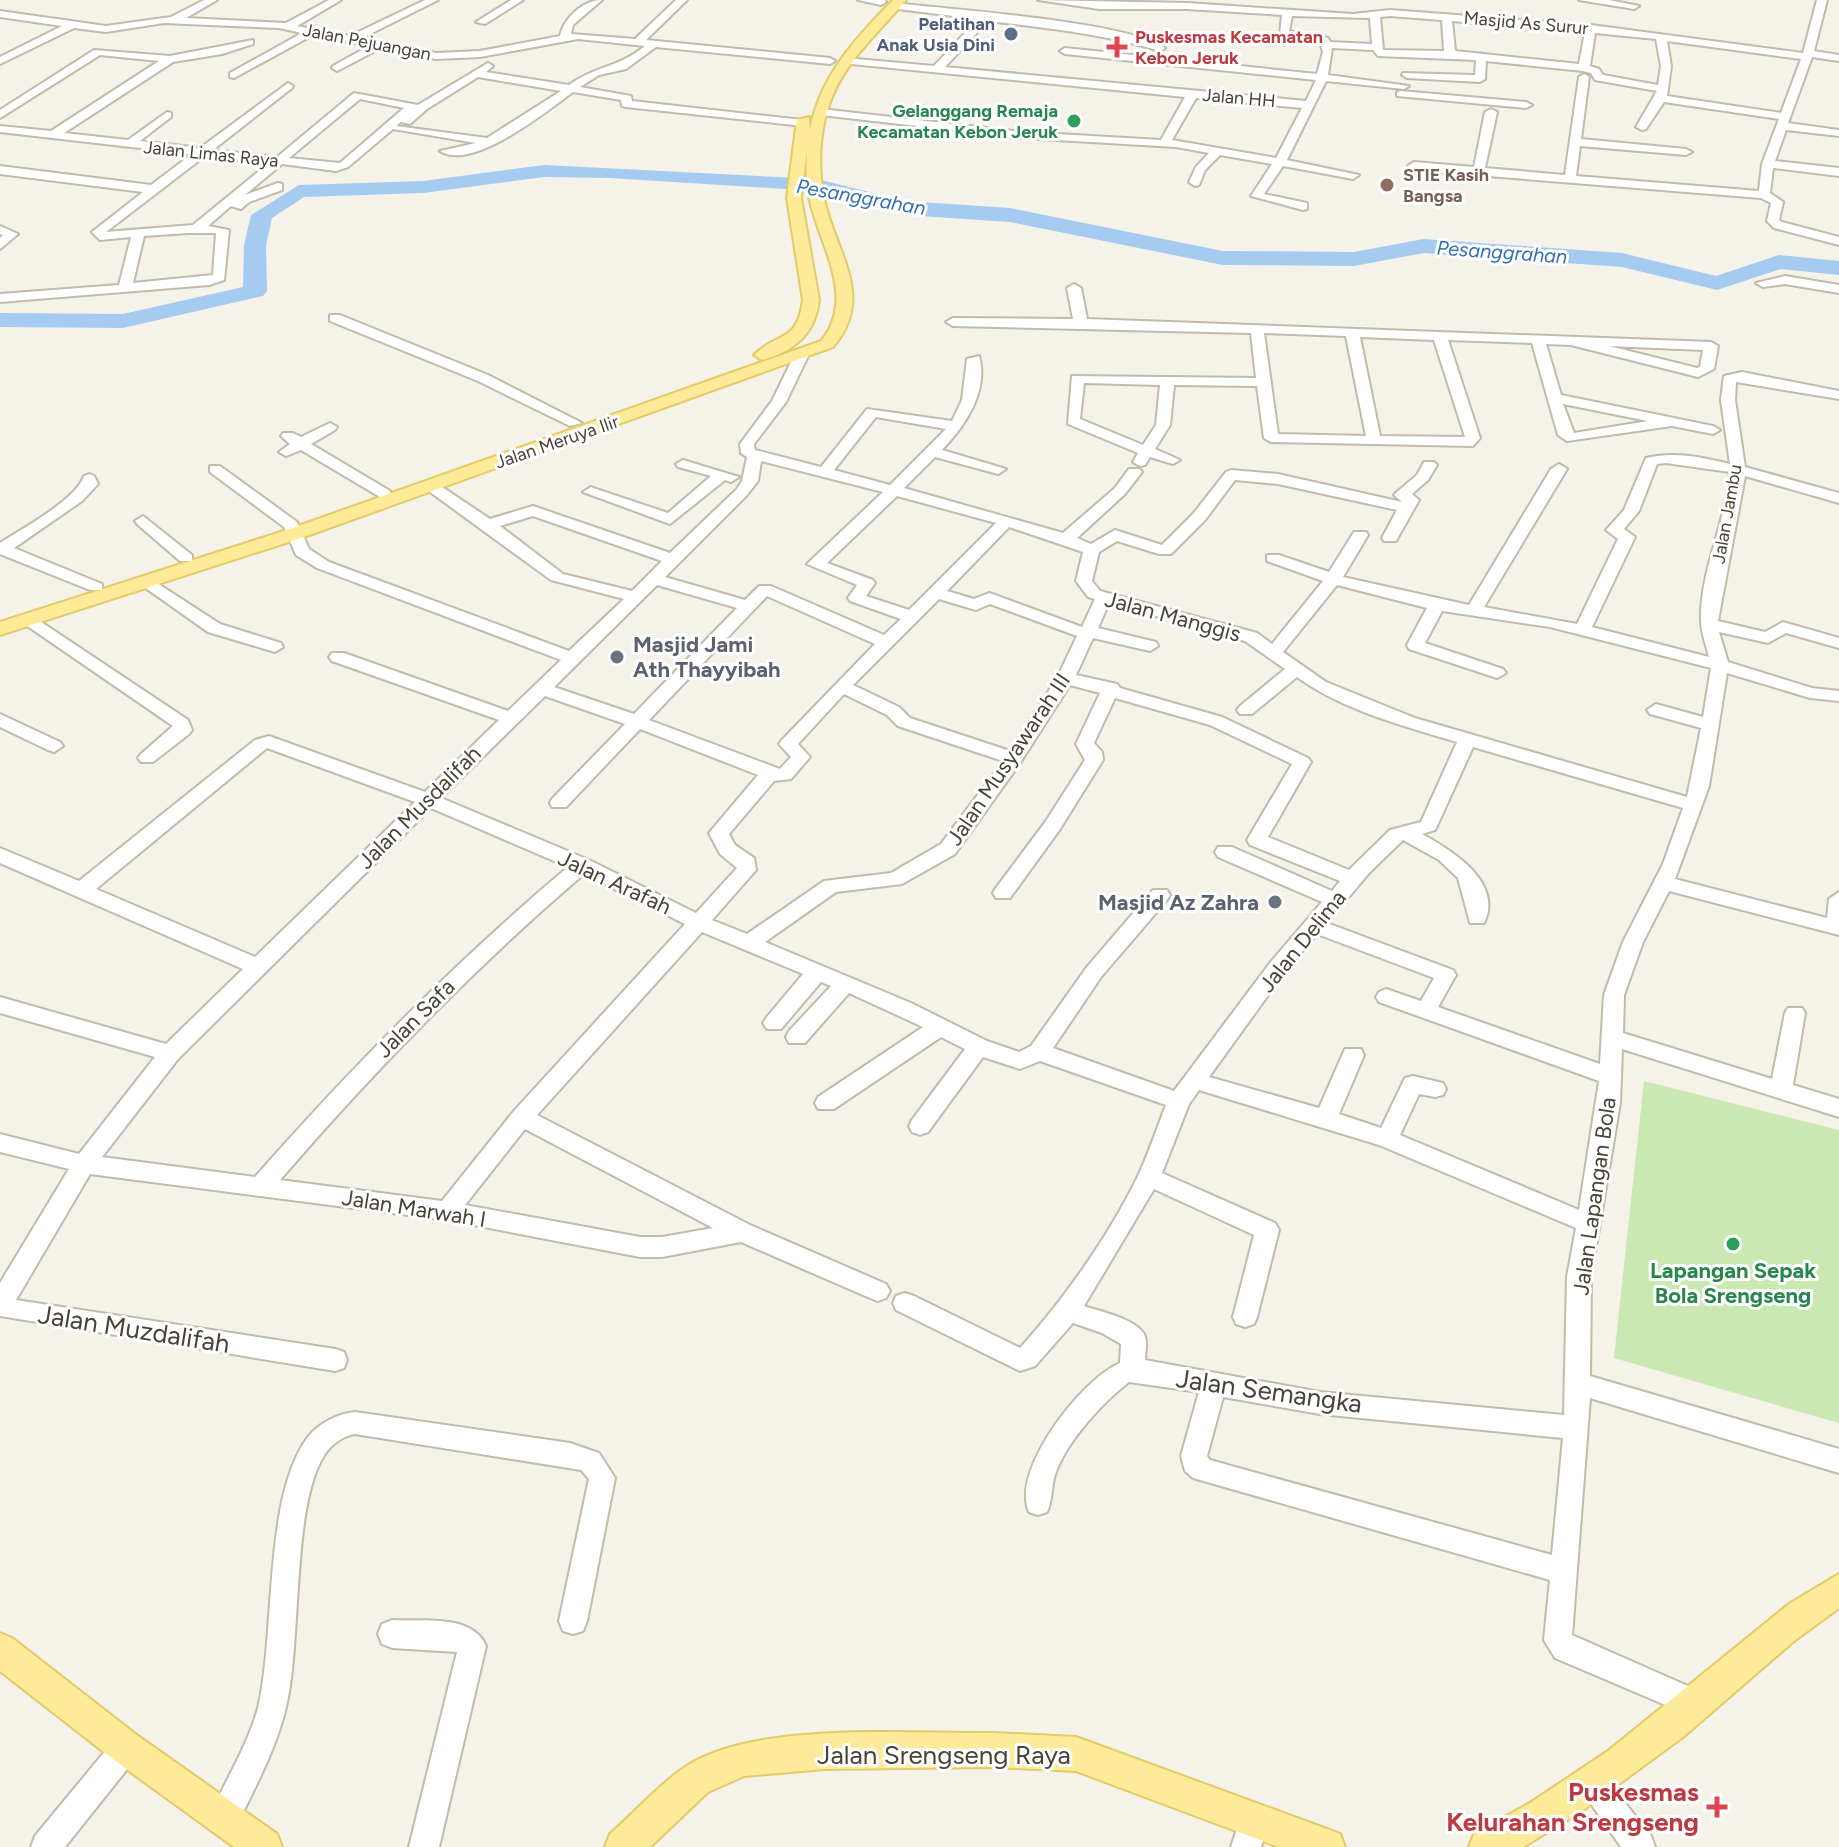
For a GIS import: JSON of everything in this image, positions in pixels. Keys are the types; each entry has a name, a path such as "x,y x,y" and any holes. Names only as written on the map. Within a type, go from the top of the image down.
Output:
{"main road":[{"path":"837,61 890,2"},
{"name":"Jalan Meruya Ilir","path":"0,629 295,536 385,494 801,356 827,344 841,329 845,291 816,198 814,173 817,128 837,61"},
{"name":"Jalan Meruya Ilir","path":"0,620 186,558 295,536 431,486 575,423 757,357 797,337 807,327 810,308 795,197 795,173 802,126 837,61"},
{"path":"802,126 817,128"},
{"path":"803,255 822,258 833,252"},
{"path":"1487,1847 1593,1785 1696,1704 1807,1609 1839,1590"},
{"path":"0,1650 126,1748 264,1847"},
{"name":"Jalan Srengseng Raya","path":"623,1847 696,1780 727,1764 825,1752 993,1750 1076,1754 1251,1833 1327,1847"}],"street":[{"path":"0,5 10,0"},
{"path":"179,0 208,2"},
{"path":"287,27 336,0"},
{"path":"350,40 433,0"},
{"path":"481,22 518,0"},
{"path":"565,36 568,24 597,0"},
{"path":"637,42 682,0"},
{"path":"863,0 1083,29 1141,40 1160,48"},
{"name":"Masjid As Surur","path":"1043,0 1225,4 1313,15 1467,15 1839,58"},
{"path":"1313,15 1315,0"},
{"path":"1584,0 1635,3 1632,33"},
{"path":"1822,0 1808,55 1768,164 1770,198 1773,221 1778,225 1839,241"},
{"path":"174,20 208,2"},
{"path":"1056,61 1102,3"},
{"path":"1287,13 1284,33 1323,39 1326,45 1323,76 1319,90 1257,198 1303,206"},
{"name":"Jalan Pejuangan","path":"0,14 113,29 174,20 287,27 377,46 450,56 514,48 565,36 936,70"},
{"path":"1375,16 1380,53 1481,56 1584,73 1595,71 1599,78 1839,133"},
{"path":"1447,17 1450,54"},
{"path":"936,70 985,18"},
{"path":"0,61 29,43 71,25"},
{"path":"1570,178 1591,28"},
{"path":"234,75 311,32"},
{"path":"1642,127 1662,94 1666,66 1661,37"},
{"path":"13,41 29,43"},
{"path":"0,115 102,50 170,59 222,51 249,42"},
{"path":"446,151 460,153 518,129 569,88 597,72 616,70 653,44"},
{"path":"1326,45 1378,47"},
{"path":"337,68 377,46"},
{"path":"484,141 398,129 423,107 479,74 514,48"},
{"path":"1065,51 1169,77 1323,76 1404,85 1526,105"},
{"path":"1395,109 1404,85 1407,54"},
{"path":"1404,85 1480,79 1481,56"},
{"path":"53,135 170,59"},
{"name":"Jalan HH","path":"936,70 1038,80 1169,77 1192,94 1309,105"},
{"path":"1038,80 1047,70"},
{"path":"479,74 627,98 624,104 802,126"},
{"path":"277,161 196,230 138,236 96,235 198,152 288,86"},
{"path":"1165,143 1192,94"},
{"name":"Jalan Limas Raya","path":"0,129 277,161 340,166 413,106 364,95 355,96 277,161"},
{"path":"821,110 959,122"},
{"path":"821,110 1022,135 1165,143 1353,175"},
{"path":"1479,170 1491,112"},
{"path":"130,144 167,115"},
{"path":"1574,142 1686,152"},
{"path":"1195,182 1200,169 1218,151"},
{"path":"1768,164 1839,172"},
{"path":"1414,166 1770,198"},
{"path":"0,170 151,189"},
{"path":"0,298 209,281 219,277 223,230 240,203 278,187"},
{"path":"0,230 12,234 0,245"},
{"path":"100,236 223,230"},
{"path":"125,288 138,236"},
{"path":"1763,283 1785,280 1839,289"},
{"path":"1074,288 1081,326"},
{"path":"335,318 483,378 575,423"},
{"path":"953,322 1081,326 1130,324 1353,335 1572,341 1711,346 1707,369 1698,373 1572,341"},
{"path":"1257,330 1271,438 1472,441 1440,338"},
{"path":"1353,335 1374,441"},
{"path":"1538,341 1568,437 1671,422"},
{"path":"801,356 779,402 747,444 746,450 755,456 894,489 1006,521 1092,550 1113,535 1165,551 1199,517 1231,475 1278,479 1407,508"},
{"path":"909,616 856,598 867,583 815,564 836,548 957,426 969,400 974,359"},
{"name":"Jalan Jambu","path":"1720,665 1709,624 1738,470 1737,445 1727,395 1732,376 1839,395"},
{"path":"1173,460 1139,462 1073,421 1077,379 1264,382"},
{"path":"1066,539 1126,485 1163,425 1167,381"},
{"path":"1555,398 1713,430"},
{"path":"824,473 872,412 957,426"},
{"path":"286,452 294,440 330,427"},
{"path":"294,440 385,494"},
{"path":"933,452 998,469"},
{"path":"683,464 750,481 755,456"},
{"path":"1582,630 1627,537 1614,530 1631,511 1651,461 1673,459 1738,470 1839,498"},
{"path":"1390,538 1411,499 1402,495 1423,477 1429,465"},
{"path":"215,469 295,536 323,565 571,658"},
{"path":"1475,609 1559,469"},
{"path":"591,492 670,519 722,475"},
{"path":"1,549 77,498 90,484 89,479"},
{"name":"Jalan Musdalifah","path":"84,1164 170,1053 429,800 509,717 637,597 750,481"},
{"path":"431,486 557,577 637,597"},
{"path":"488,525 533,511 674,560"},
{"path":"143,521 186,558"},
{"path":"540,688 775,774 789,773 801,757 788,744 883,641 967,563 1006,521"},
{"path":"1275,651 1333,579 1360,535"},
{"path":"1,549 96,587"},
{"name":"Jalan Manggis","path":"1092,550 1085,587 1104,597 1239,632 1275,651 1295,670 1360,702 1467,741 1693,805"},
{"path":"1273,558 1333,579 1437,605 1475,609 1582,630 1720,665 1810,693 1839,696"},
{"path":"559,803 779,578"},
{"path":"654,579 751,607"},
{"path":"146,581 214,628 275,647"},
{"path":"765,589 883,641"},
{"path":"933,592 976,605 989,598 1086,632 1150,646"},
{"name":"Jalan Musyawarah III","path":"749,943 831,886 895,879 937,857 958,838 1066,678 1104,597"},
{"path":"1437,605 1415,645 1497,673"},
{"path":"29,619 182,724 183,730 147,758"},
{"path":"1709,624 1768,638 1783,627 1839,643"},
{"path":"338,657 509,717"},
{"name":"Jalan Lapangan Bola","path":"1696,1704 1565,1648 1558,1640 1557,1631 1577,1428 1579,1277 1607,1117 1615,985 1680,848 1700,786 1720,665"},
{"path":"1246,710 1295,670"},
{"path":"1066,678 1111,688 1231,727 1302,762 1257,840 1352,879"},
{"path":"841,686 893,711 904,722 1014,759"},
{"path":"1003,893 1053,825 1094,760 1093,752 1085,744 1111,688"},
{"path":"1656,710 1708,724"},
{"path":"0,720 54,746"},
{"name":"Jalan Delima","path":"905,1303 1020,1360 1026,1358 1068,1311 1151,1170 1179,1101 1333,899 1404,832 1428,826 1467,741"},
{"name":"Jalan Arafah","path":"81,890 264,742 429,800 582,865 698,922 846,983 979,1047 1020,1061 1039,1052 1179,1101"},
{"path":"447,1211 522,1117 748,866 727,849 719,833 775,774"},
{"path":"1404,832 1460,865 1473,881 1478,896 1477,918"},
{"path":"1225,852 1333,899"},
{"path":"0,855 256,966"},
{"name":"Jalan Safa","path":"262,1185 342,1092 441,990 582,865"},
{"path":"1662,882 1838,927 1839,899"},
{"path":"1039,1052 1094,972 1160,895"},
{"path":"1312,925 1446,975 1426,1010"},
{"path":"774,1023 817,972"},
{"path":"797,1037 846,983"},
{"path":"1386,997 1610,1076"},
{"path":"0,1005 170,1053"},
{"path":"1781,1090 1795,1013"},
{"path":"826,1103 939,1027"},
{"path":"1611,1037 1839,1108"},
{"path":"920,1126 979,1047"},
{"path":"1326,1118 1353,1055"},
{"path":"1195,1081 1326,1118 1387,1139 1587,1223"},
{"path":"1387,1139 1413,1084 1435,1089"},
{"path":"522,1117 742,1232 878,1291"},
{"name":"Jalan Marwah I","path":"0,1143 84,1164 447,1211 640,1247 670,1246 742,1232"},
{"name":"Jalan Muzdalifah","path":"84,1164 2,1301 4,1313 335,1360"},
{"path":"1151,1170 1267,1230 1245,1317"},
{"path":"1038,1503 1043,1474 1066,1432 1116,1376 1132,1369 1134,1339 1110,1325 1068,1311"},
{"name":"Jalan Semangka","path":"1132,1369 1320,1403 1577,1428"},
{"path":"1578,1383 1839,1461"},
{"path":"1214,1385 1194,1456 1194,1463 1202,1470 1562,1571"},
{"path":"223,1820 272,1707 293,1527 312,1451 340,1426 355,1423 570,1455 588,1458 598,1466 602,1478 573,1621"},
{"path":"392,1634 459,1637 472,1646 424,1847"},
{"path":"46,1847 126,1748"},
{"path":"1593,1785 1640,1847"}],"green space":[{"name":"Lapangan Sepak Bola Srengseng","path":"1644,1081 1839,1130 1839,1423 1614,1358"}],"waterway":[{"name":"Pesanggrahan","path":"0,320 123,321 255,291 255,245 262,215 299,191 371,186 423,187 544,171 817,185 905,208 1010,215 1223,258 1354,259 1424,246 1622,260 1717,283 1779,262 1839,268"}],"place":[{"name":"Pelatihan Anak Usia Dini","path":"1011,34"},
{"name":"Puskesmas Kecamatan Kebon Jeruk","path":"1117,47"},
{"name":"Gelanggang Remaja Kecamatan Kebon Jeruk","path":"1074,121"},
{"name":"STIE Kasih Bangsa","path":"1387,185"},
{"name":"Masjid Jami Ath Thayyibah","path":"617,657"},
{"name":"Masjid Az Zahra","path":"1275,902"},
{"name":"Lapangan Sepak Bola Srengseng","path":"1733,1244"},
{"name":"Puskesmas Kelurahan Srengseng","path":"1717,1807"}]}
